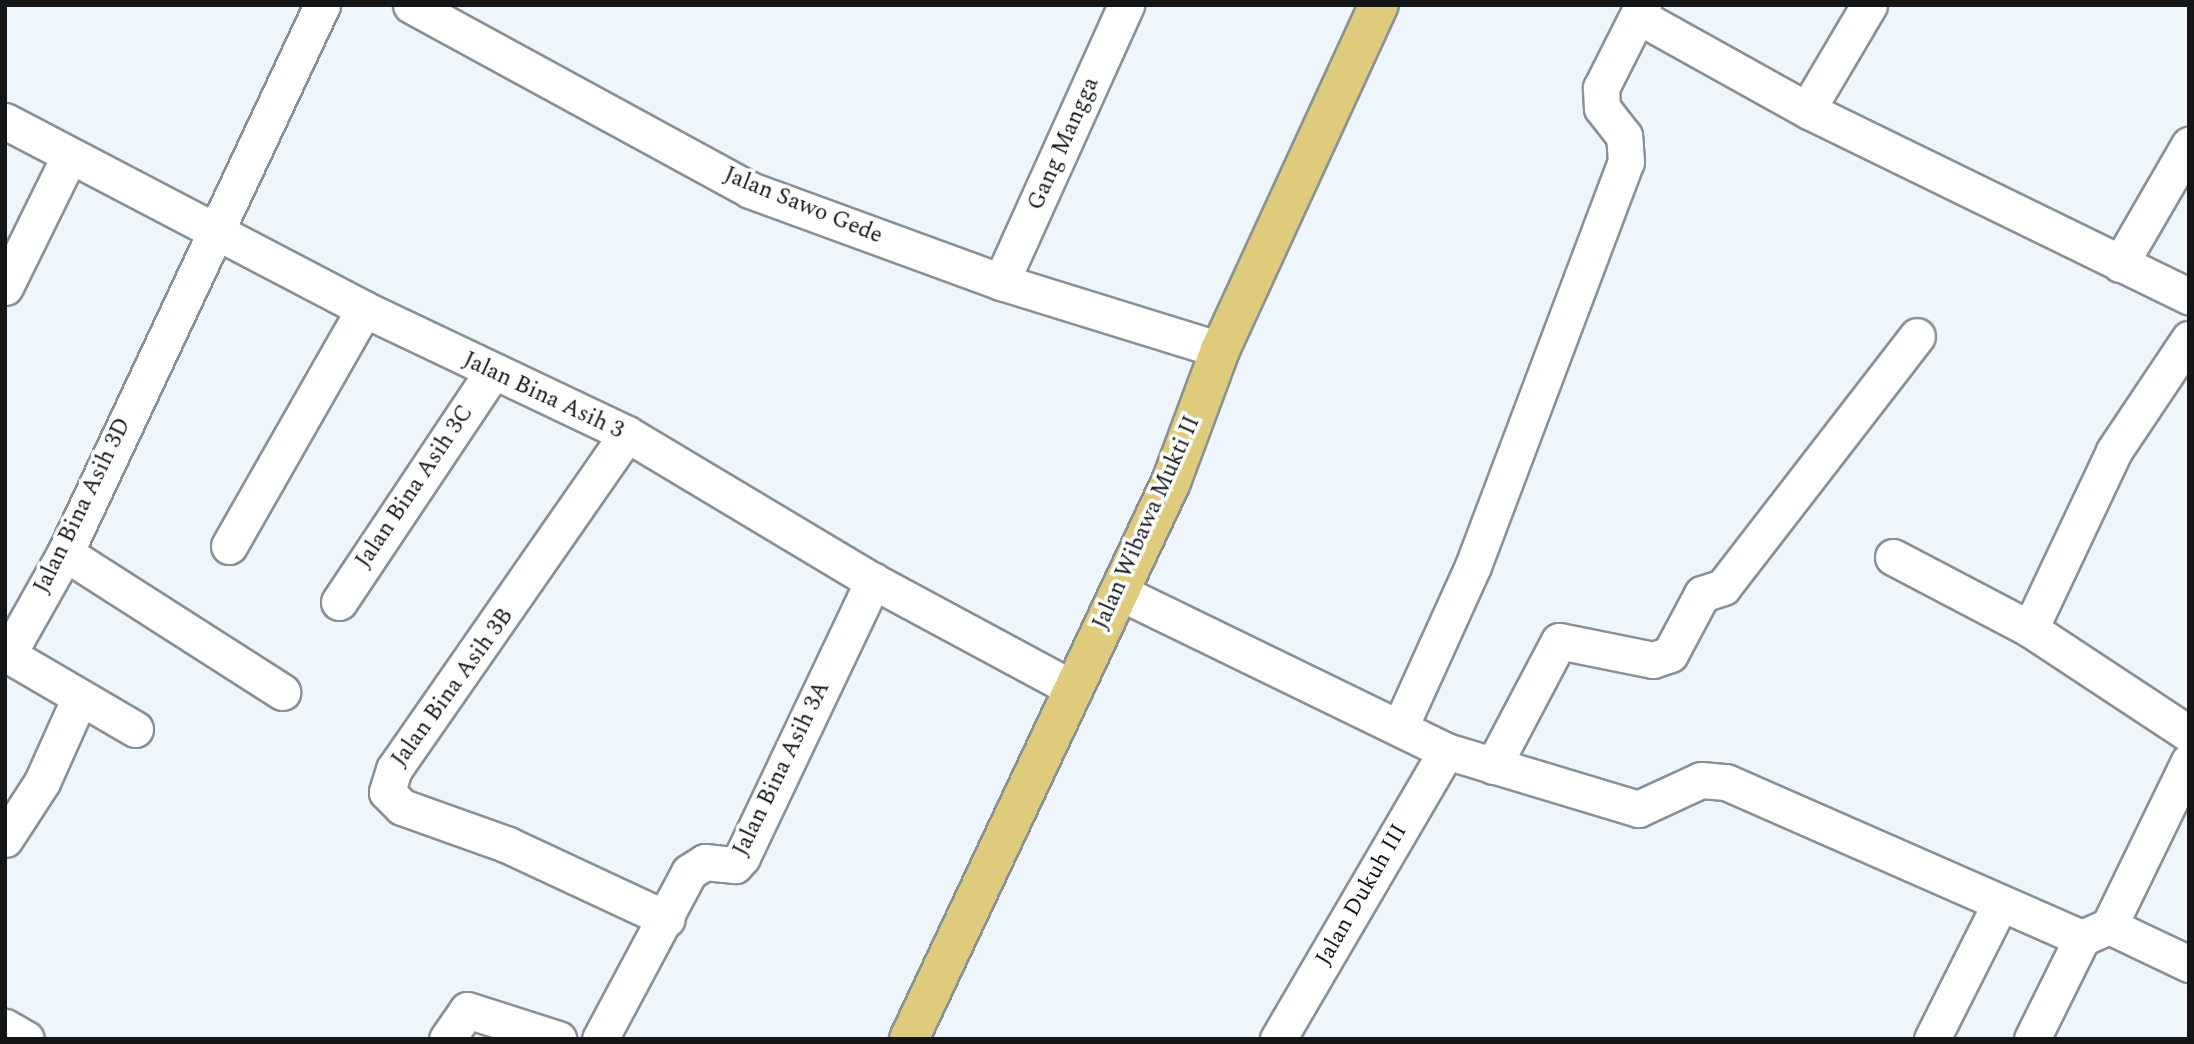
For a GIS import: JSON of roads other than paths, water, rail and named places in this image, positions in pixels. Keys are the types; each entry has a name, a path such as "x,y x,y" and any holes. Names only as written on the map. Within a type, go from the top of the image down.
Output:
{"main road":[{"name":"Jalan Wibawa Mukti II","path":"909,1039 1171,482 1220,350 1379,5"}],"street":[{"name":"Jalan Bina Asih 3D","path":"135,729 15,659 11,649 65,553 214,225 322,5"},
{"name":"Jalan Sawo Gede","path":"411,5 750,190 1001,282 1220,350"},
{"name":"Gang Mangga","path":"1001,282 1126,5"},
{"path":"1817,93 1869,5"},
{"path":"1400,727 1473,566 1626,162 1624,136 1602,108 1601,88 1652,9 1809,111 2189,296"},
{"name":"Jalan Bina Asih 3","path":"5,121 69,157 214,225 364,309 492,373 627,434 873,581 1072,688"},
{"path":"2120,264 2189,145"},
{"path":"5,287 69,157"},
{"path":"229,546 364,309"},
{"path":"1493,766 1559,641 1653,660 1671,654 1702,594 1723,587 1917,337"},
{"path":"2030,629 2114,452 2178,377 2189,339"},
{"name":"Jalan Bina Asih 3C","path":"339,602 492,373"},
{"name":"Jalan Bina Asih 3B","path":"627,434 394,769 387,792 402,807 508,845 667,919"},
{"path":"65,553 282,692"},
{"path":"1893,557 2030,629 2189,734"},
{"name":"Jalan Bina Asih 3A","path":"667,919 695,864 735,865 742,857 873,581"},
{"path":"1119,592 1446,751 1638,809 1701,780 1727,782 1999,906 2096,932 2189,964"},
{"path":"5,839 42,782 80,697"},
{"name":"Jalan Dukuh III","path":"1278,1039 1446,751"},
{"path":"2032,1039 2096,932 2189,761"},
{"path":"1932,1039 1999,906"},
{"path":"600,1039 667,919"},
{"path":"447,1039 467,1010 558,1039"},
{"path":"5,1027 26,1039"}]}
